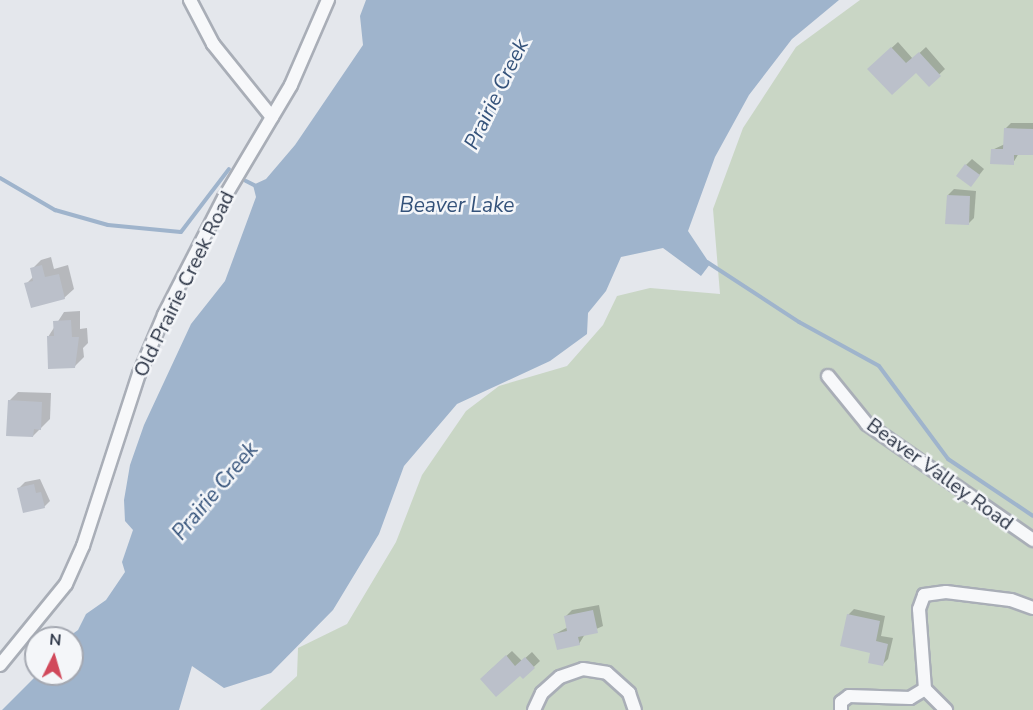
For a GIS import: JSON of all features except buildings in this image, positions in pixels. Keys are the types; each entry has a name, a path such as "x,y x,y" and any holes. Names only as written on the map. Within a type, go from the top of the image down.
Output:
{"street":[{"path":"190,0 213,44 272,117"},
{"name":"Old Prairie Creek Road","path":"0,665 66,584 83,546 136,384 164,315 224,198 306,55 328,0"},
{"name":"Beaver Valley Road","path":"828,376 867,424 1033,540"},
{"path":"946,710 925,689 919,609 924,595 946,592 1011,600 1033,608"},
{"path":"534,710 542,693 560,677 583,669 607,673 629,693 635,710"},
{"path":"841,710 841,702 849,696 910,698 925,689"}],"green space":[{"path":"860,0 1033,0 1033,710 260,710 297,676 298,648 347,624 396,542 422,475 466,411 499,386 567,366 603,325 617,296 650,288 720,294 713,209 743,128 796,47"}],"water":[{"name":"Beaver Lake","path":"366,0 839,0 792,39 749,95 715,157 688,231 710,264 701,276 663,248 621,257 606,291 588,313 587,334 550,361 457,404 404,466 379,534 333,610 271,673 224,688 192,666 179,710 2,710 26,686 84,686 84,626 80,626 86,614 106,600 125,572 122,562 133,530 125,521 124,500 130,465 144,425 191,324 225,281 256,197 253,185 266,179 295,145 363,45 360,16"}],"waterway":[{"path":"0,178 55,210 108,225 181,232 229,169"},
{"path":"246,181 256,186"},
{"path":"707,262 799,322 879,366 948,459 1033,516"}],"water label":[{"name":"Prairie Creek","path":"496,94"},
{"name":"Prairie Creek","path":"215,491"}]}
